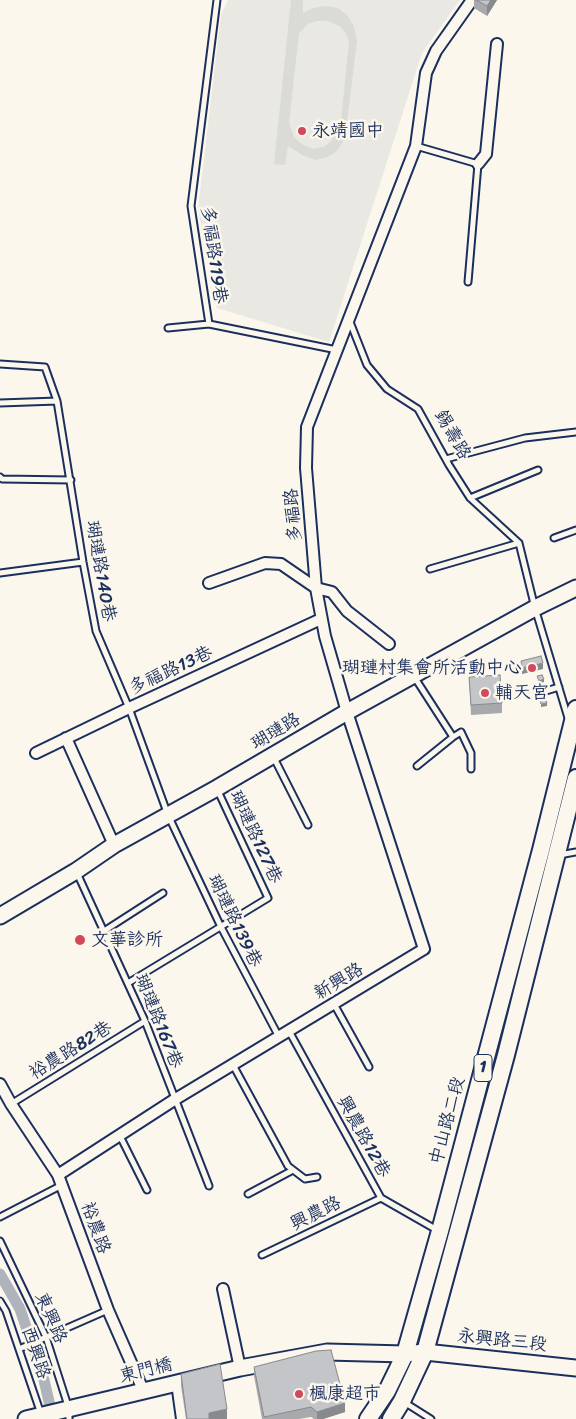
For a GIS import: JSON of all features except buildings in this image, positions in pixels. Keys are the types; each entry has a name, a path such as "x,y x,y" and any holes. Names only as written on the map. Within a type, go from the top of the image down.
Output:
{"main road":[{"name":"中山路二段","path":"391,1419 402,1401 425,1352 506,1055 576,709"},
{"name":"中山路二段","path":"368,1419 387,1391 405,1354 548,852 576,778"}],"street":[{"path":"349,319 416,146 426,73 436,51 472,0"},
{"path":"478,164 486,154 497,44"},
{"name":"多福路","path":"347,712 321,619 316,588 306,468 308,427 349,319"},
{"path":"209,583 266,563 281,564 316,588 332,592 347,611 389,644"},
{"name":"瑚璉路","path":"0,916 76,871 114,845 217,788 347,712 535,608 576,588"},
{"name":"多福路13巷","path":"36,754 129,708 321,619"},
{"name":"新興路","path":"60,1180 119,1135 174,1100 424,949 347,712"},
{"path":"66,738 114,845"},
{"name":"裕農路","path":"0,1084 60,1180 108,1310 144,1392"},
{"path":"223,1289 240,1368"},
{"name":"東門橋","path":"26,1419 41,1415 69,1412 240,1368 327,1352 405,1354 425,1352"},
{"name":"永興路三段","path":"425,1352 576,1368"},
{"path":"176,1383 182,1419"}],"lane":[{"name":"多福路119巷","path":"217,0 191,206 209,324 337,350"},
{"path":"416,146 478,164 468,282"},
{"name":"錫壽路","path":"349,319 366,365 387,388 418,409 470,498 519,543"},
{"path":"168,328 209,324"},
{"name":"瑚璉路140巷","path":"0,364 45,367 57,401 96,631 129,708 168,815"},
{"path":"0,404 57,401"},
{"path":"446,459 525,438 576,432"},
{"path":"470,498 538,470"},
{"path":"0,477 2,479 71,480"},
{"path":"554,538 576,530"},
{"path":"430,569 519,543 535,608 572,728"},
{"path":"0,573 83,562"},
{"path":"413,675 453,736"},
{"path":"546,691 559,687"},
{"path":"417,766 453,736 461,732 471,753 471,769"},
{"path":"273,756 308,825"},
{"name":"瑚璉路127巷","path":"217,788 268,898 221,927"},
{"name":"瑚璉路139巷","path":"168,815 221,927 278,1038"},
{"path":"548,852 576,852"},
{"name":"瑚璉路167巷","path":"76,871 145,1021 174,1100 209,1186"},
{"path":"104,931 164,893"},
{"path":"128,983 221,927"},
{"path":"334,1004 369,1067"},
{"name":"裕農路82巷","path":"11,1104 145,1021"},
{"name":"興農路12巷","path":"288,1031 381,1198 440,1231"},
{"path":"233,1064 288,1166 305,1179 318,1177"},
{"path":"119,1135 147,1190"},
{"path":"248,1194 293,1170"},
{"name":"新興路","path":"0,1217 60,1180"},
{"name":"興農路","path":"262,1255 381,1198"},
{"name":"東興路","path":"0,1241 46,1338 69,1412"},
{"name":"西興路","path":"0,1301 6,1311 41,1415"},
{"path":"19,1349 108,1310"},
{"path":"402,1401 431,1419"}],"shaded area":[{"name":"永靖國中","path":"228,0 460,0 422,53 329,342 217,308 198,209 221,15"},
{"path":"291,0 303,0 303,13 313,8 325,6 338,8 348,16 354,27 357,40 345,139 336,152 316,160 302,155 288,146 285,165 274,164","holes":["317,21 328,21 340,26 346,33 349,41 340,131 326,146 314,149 303,145 294,137 289,123 299,33 308,24"]}],"waterway":[{"path":"0,1274 20,1309 44,1380 53,1419"}],"place":[{"name":"永靖國中","path":"302,131"},
{"name":"瑚璉村集會所活動中心","path":"532,668"},
{"name":"輔天宮","path":"485,693"},
{"name":"文華診所","path":"80,940"},
{"name":"楓康超市","path":"299,1394"}]}
